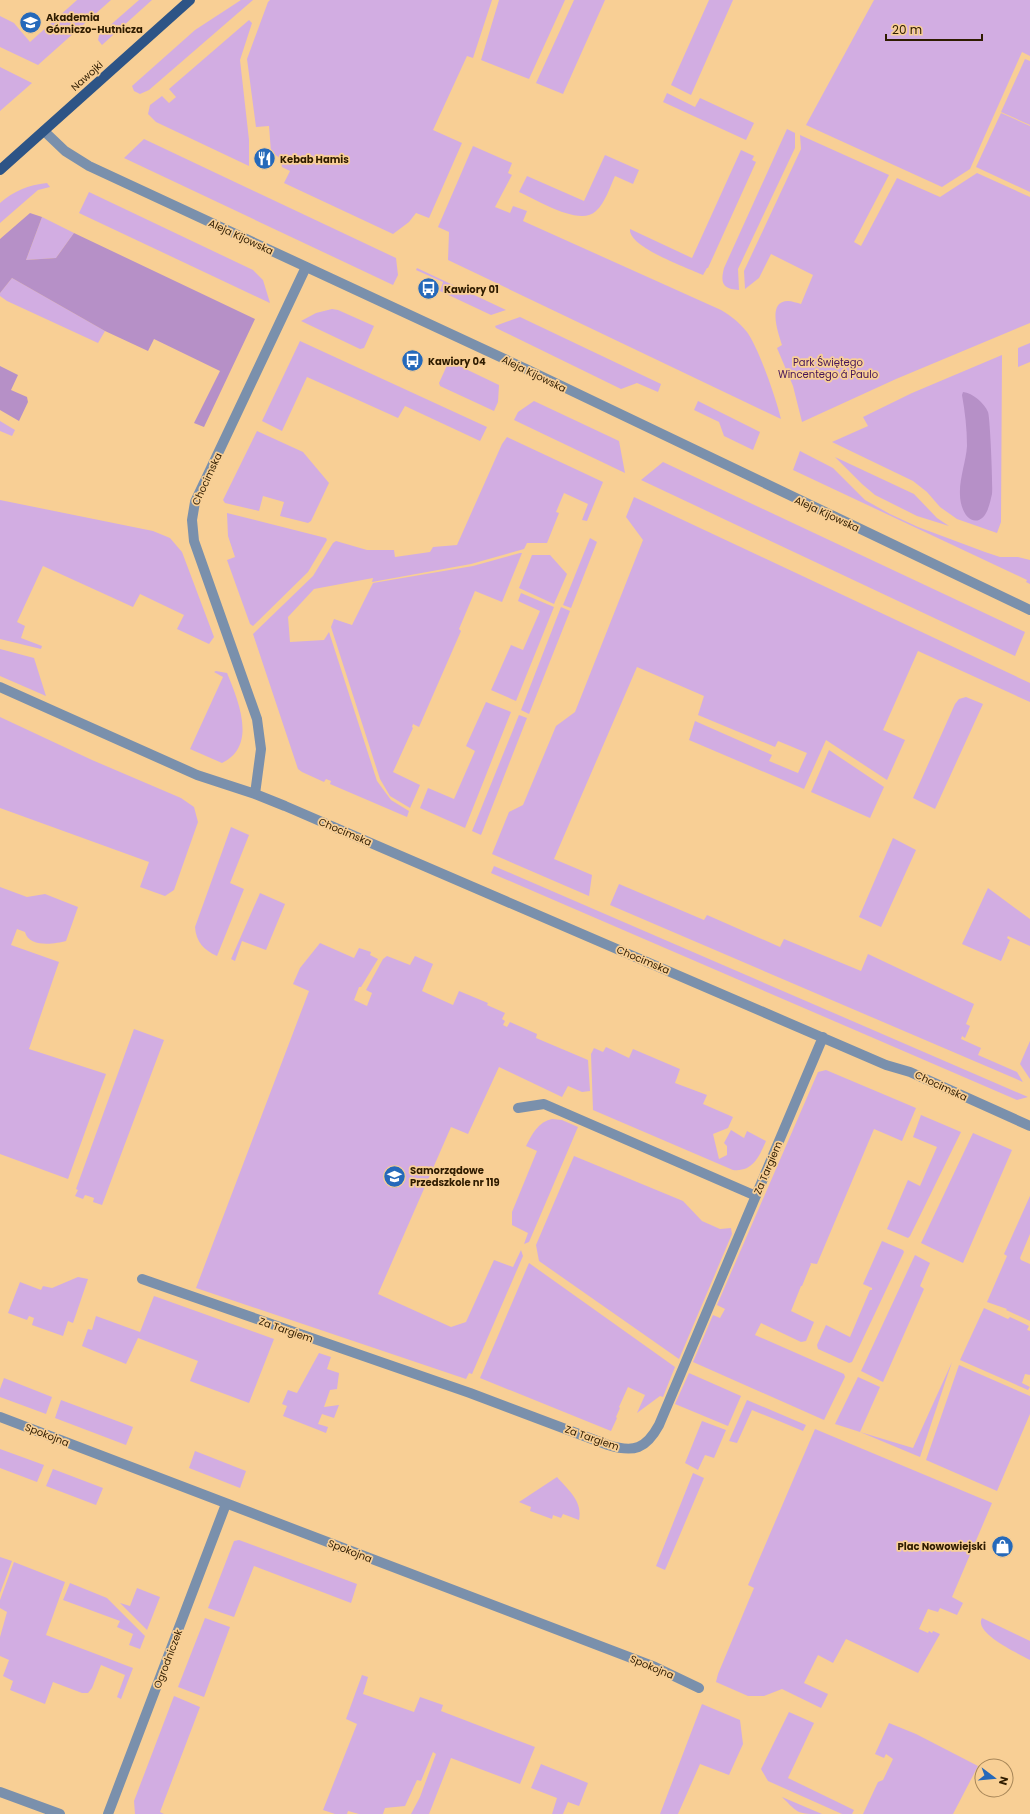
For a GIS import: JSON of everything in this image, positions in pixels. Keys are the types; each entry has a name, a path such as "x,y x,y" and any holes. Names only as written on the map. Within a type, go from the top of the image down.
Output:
{"main road":[{"name":"Nawojki","path":"0,170 190,0"}],"street":[{"name":"Aleja Kijowska","path":"44,131 65,151 89,166 513,363 1030,610"},
{"name":"Chocimska","path":"255,794 261,749 257,719 194,541 192,513 195,502 306,267"},
{"name":"Chocimska","path":"0,687 197,775 255,794 886,1064 917,1075 1030,1126"},
{"name":"Za Targiem","path":"142,1279 463,1391 608,1445 623,1449 638,1448 649,1441 659,1424 823,1037"},
{"path":"518,1108 544,1104 756,1196"},
{"name":"Spokojna","path":"0,1417 655,1667 698,1688"},
{"name":"Ogrodniczek","path":"108,1814 226,1504"},
{"path":"0,1792 60,1814"}],"green space":[{"path":"77,0 111,0 38,65 0,47 0,16 14,23 30,42"},
{"path":"139,0 152,0 102,45 98,40 99,35"},
{"path":"241,0 253,0 149,90 140,94 134,91 132,86 195,30"},
{"path":"270,0 492,0 473,58 467,56 433,130 462,143 429,218 416,213 409,222 393,234 284,183 290,171 282,167 280,158 271,152 269,126 256,127 247,59"},
{"path":"499,0 565,0 529,79 481,60"},
{"path":"574,0 605,0 563,94 536,83"},
{"path":"709,0 733,0 691,95 671,85"},
{"path":"874,0 1030,0 1030,56 1022,52 970,169 942,187 806,125"},
{"path":"249,20 252,23 240,60 249,140 249,166 156,122 148,114 150,105 162,96 169,103 176,97 169,89"},
{"path":"1025,59 1030,61 1030,125 1001,112"},
{"path":"0,67 32,83 0,111"},
{"path":"667,93 695,107 700,98 754,123 746,140 663,102"},
{"path":"1001,113 1030,126 1030,192 976,167"},
{"path":"787,129 795,133 795,148 738,269 739,290 726,287 722,278 724,268"},
{"name":"Park Świętego Wincentego á Paulo","path":"800,135 889,175 854,242 861,246 897,178 940,197 977,173 1030,197 1030,323 896,379 802,422 793,386 777,348 782,345 777,327 776,312 777,306 781,302 790,301 801,304 813,275 771,254 759,278 745,289 744,271 801,149"},
{"path":"144,139 396,258 398,275 393,285 124,158"},
{"path":"473,146 512,163 508,173 512,175 495,207 510,213 513,206 527,211 523,221 721,310 738,322 752,340 762,361 781,419 448,260 449,232 438,227"},
{"path":"741,150 754,156 752,160 756,162 708,268 703,275 648,250 638,243 632,236 630,229 692,258"},
{"path":"605,155 639,170 633,184 615,176 602,204 596,211 589,215 580,216 569,214 547,206 519,192 527,176 584,201"},
{"path":"47,183 50,187 38,190 0,223 0,203 22,189"},
{"path":"89,192 253,270 263,280 270,303 79,213"},
{"path":"42,217 74,233 56,258 26,260"},
{"path":"417,268 506,310 491,315 440,291 443,282 416,270"},
{"path":"12,278 105,331 98,343 7,301 0,296 0,293"},
{"path":"332,309 338,310 374,326 364,348 360,349 301,321 316,313"},
{"path":"520,317 661,384 658,392 637,383 621,389 496,328 495,326"},
{"path":"300,341 487,427 480,441 405,406 398,418 307,377 282,431 262,421"},
{"path":"1030,343 1030,362 1018,367 1018,348"},
{"path":"1002,355 1001,522 997,533 957,519 940,507 927,492 913,481 832,442 868,426 863,417 912,393"},
{"path":"449,361 499,385 498,402 494,411 440,386 439,383"},
{"path":"534,401 619,441 625,473 514,420 518,412"},
{"path":"698,401 760,432 753,450 724,436 719,422 694,410"},
{"path":"0,421 15,430 12,436 0,431"},
{"path":"257,431 303,452 329,483 311,521 308,523 280,516 284,502 263,496 259,511 225,503 223,500"},
{"path":"507,437 603,482 587,521 582,520 588,504 564,493 556,512 559,513 547,543 527,543 524,549 471,564 372,582 373,578 314,589 288,617 290,642 324,640 329,632 377,781 391,800 409,811 407,817 330,784 331,781 326,779 324,782 298,769 253,634 313,576 333,543 336,541 367,550 394,550 395,557 430,552 433,547 457,545 502,444"},
{"path":"800,451 833,468 865,500 890,514 918,527 1000,557 1018,557 1030,560 1030,584 1026,582 1027,580 793,470"},
{"path":"835,457 914,494 937,518 949,526 917,516 875,495"},
{"path":"663,462 1025,632 1015,656 641,480"},
{"path":"634,497 1030,683 1030,702 918,651 883,730 905,740 887,780 826,740 804,789 689,740 695,721 772,755 769,761 798,773 807,753 778,741 775,747 698,715 704,696 637,667 554,859 592,875 589,896 492,854 509,812 523,805 556,726 575,712 643,540 626,517"},
{"path":"0,500 153,531 170,538 182,552 214,637 209,644 177,629 184,615 140,594 133,607 43,566 17,622 25,626 21,638 42,646 41,649 0,639"},
{"path":"227,513 326,538 327,540 308,572 253,626 250,624 227,560 235,557 228,536"},
{"path":"590,538 597,542 571,608 563,605"},
{"path":"522,553 502,602 475,591 459,629 461,631 419,727 413,724 413,728 393,772 420,785 410,808 390,796 380,779 331,627 334,619 352,625 373,583 473,566"},
{"path":"532,555 550,555 567,574 554,604 519,588"},
{"path":"521,593 554,607 516,701 491,690 511,645 523,650 540,611 518,601"},
{"path":"561,607 570,611 529,714 521,710"},
{"path":"0,649 34,658 46,696 0,676"},
{"path":"214,672 227,673 240,709 242,722 240,746 233,755 222,763 190,749 223,677"},
{"path":"966,697 983,704 935,809 913,798 955,704 959,699"},
{"path":"486,702 511,712 465,828 420,808 428,788 454,799 475,751 466,746"},
{"path":"519,715 527,718 481,835 472,831"},
{"path":"0,717 92,760 181,798 194,807 198,822 174,890 165,896 140,887 149,862 0,808"},
{"path":"829,750 884,787 870,818 811,792"},
{"path":"231,827 249,835 230,883 244,889 217,956 208,951 202,945 197,937 195,927"},
{"path":"893,838 916,850 881,927 859,917"},
{"path":"494,866 1028,1097 1017,1100 491,873"},
{"path":"619,884 704,920 707,915 780,947 784,939 861,971 868,954 974,1004 966,1024 970,1026 965,1038 962,1036 961,1039 981,1048 978,1055 1017,1072 1023,1082 610,905"},
{"path":"0,887 27,897 45,894 78,907 66,941 49,944 37,943 27,937 25,932 17,929 11,945 59,962 29,1049 106,1074 68,1179 0,1154"},
{"path":"988,888 1030,919 1030,946 1008,936 1007,938 1010,940 1001,961 962,944"},
{"path":"260,893 285,904 266,950 242,941 235,961 231,959"},
{"name":"Samorządowe Przedszkole nr 119","path":"320,943 354,958 359,948 371,952 370,955 378,959 361,987 359,987 354,1000 367,1006 372,993 366,990 383,959 387,956 410,965 415,956 433,964 422,991 453,1005 459,991 488,1003 487,1005 505,1013 502,1019 505,1021 503,1025 507,1027 510,1022 537,1034 536,1038 588,1060 590,1091 582,1092 568,1086 562,1097 499,1067 468,1134 451,1127 378,1294 451,1327 466,1322 494,1260 513,1267 521,1250 523,1256 472,1374 469,1373 466,1379 196,1288 309,991 293,984 300,968"},
{"path":"134,1029 164,1040 102,1205 93,1202 94,1198 85,1195 83,1199 75,1196 78,1190 76,1189"},
{"path":"1030,1041 1030,1079 1020,1064"},
{"path":"606,1047 629,1058 633,1049 680,1069 675,1083 707,1095 703,1104 733,1117 728,1128 713,1134 719,1159 727,1155 727,1146 724,1143 731,1130 744,1138 747,1131 766,1141 758,1158 746,1169 733,1170 593,1110 591,1054 594,1048 603,1052"},
{"path":"826,1070 916,1108 902,1141 874,1129 817,1264 810,1263 811,1264 791,1311 814,1322 806,1341 801,1342 761,1323 755,1335 844,1374 845,1377 824,1420 693,1362 713,1315 720,1318 725,1309 717,1305 818,1072"},
{"path":"921,1115 961,1132 908,1238 887,1229 908,1180 920,1186 937,1147 913,1137"},
{"path":"552,1119 562,1120 578,1127 529,1242 524,1244 528,1233 512,1225 512,1212 537,1151 526,1146 533,1133 539,1126"},
{"path":"973,1133 1012,1150 963,1263 921,1243"},
{"path":"574,1156 683,1201 702,1221 720,1229 731,1228 732,1234 679,1359 539,1261 536,1245"},
{"path":"1030,1196 1030,1234 1020,1258 1021,1260 1030,1264 1030,1321 1006,1310 1007,1309 987,1302 1007,1256 1004,1254"},
{"path":"882,1241 903,1250 904,1252 852,1362 849,1363 818,1349 817,1345 826,1325 850,1337 870,1290 872,1290 872,1288 863,1284"},
{"path":"915,1255 930,1263 920,1286 924,1289 883,1382 861,1371"},
{"path":"529,1263 675,1367 663,1397 660,1396 637,1413 645,1395 628,1387 611,1431 480,1378"},
{"path":"78,1277 88,1279 73,1323 68,1321 63,1336 32,1325 34,1318 29,1316 27,1320 8,1313 20,1282 41,1290 43,1286 52,1288"},
{"path":"154,1296 274,1339 249,1403 190,1381 198,1361 138,1338 126,1364 82,1346 88,1329 92,1330 96,1316 140,1332"},
{"path":"984,1308 1008,1319 1010,1317 1029,1326 1027,1330 1030,1331 1030,1375 1025,1374 1022,1383 1030,1387 1028,1390 960,1360"},
{"path":"319,1353 331,1357 327,1369 339,1373 337,1389 330,1390 324,1407 339,1405 334,1418 322,1414 318,1424 328,1427 326,1433 283,1416 287,1406 282,1404 288,1390 297,1393"},
{"path":"952,1362 920,1457 860,1432 913,1448"},
{"path":"959,1365 1030,1396 1030,1414 997,1491 926,1460"},
{"path":"689,1373 741,1396 728,1426 675,1404"},
{"path":"858,1377 880,1387 860,1432 835,1424"},
{"path":"4,1378 52,1397 46,1414 0,1397 0,1389"},
{"path":"61,1400 133,1427 126,1445 55,1418"},
{"path":"747,1400 806,1425 803,1431 752,1410 737,1443 729,1441"},
{"path":"702,1421 726,1430 714,1458 705,1455 698,1470 685,1463"},
{"path":"815,1429 992,1503 952,1597 963,1603 957,1615 940,1608 938,1612 928,1609 919,1629 928,1633 929,1631 932,1633 933,1631 940,1634 918,1673 846,1639 833,1663 818,1655 804,1683 828,1694 821,1708 782,1689 764,1696 748,1696 716,1682 754,1588 748,1585"},
{"path":"0,1449 44,1465 37,1482 0,1468"},
{"path":"195,1451 246,1471 240,1488 189,1468"},
{"path":"53,1469 103,1488 96,1505 46,1486"},
{"path":"693,1473 704,1478 665,1570 656,1566"},
{"path":"557,1477 577,1501 580,1513 579,1520 563,1514 561,1518 553,1515 552,1519 530,1511 531,1507 519,1502"},
{"path":"239,1540 357,1584 351,1603 254,1566 234,1617 208,1608 234,1541"},
{"path":"0,1557 12,1561 0,1593"},
{"path":"14,1562 65,1582 46,1635 133,1668 121,1699 117,1697 125,1675 101,1665 92,1688 88,1693 82,1693 53,1682 45,1704 10,1690 13,1681 3,1676 9,1660 0,1656 0,1637 7,1612 0,1608 0,1600"},
{"path":"70,1583 107,1598 145,1636 140,1649 129,1645 133,1634 117,1627 120,1621 63,1600"},
{"path":"137,1588 160,1597 147,1630 120,1603 130,1606"},
{"path":"205,1618 230,1627 204,1697 178,1687"},
{"path":"982,1618 1030,1641 1030,1660 990,1636 981,1624"},
{"path":"362,1675 368,1677 363,1694 414,1712 420,1697 443,1705 441,1711 535,1747 520,1784 451,1758 429,1814 411,1814 420,1797 436,1754 433,1752 421,1781 417,1780 405,1806 385,1808 383,1814 359,1814 348,1811 347,1814 335,1814 323,1810 357,1724 346,1719"},
{"path":"174,1696 200,1707 160,1812 164,1814 135,1814 134,1801"},
{"path":"702,1704 740,1720 743,1744 729,1775 700,1764 678,1814 660,1814"},
{"path":"789,1712 814,1723 788,1778 854,1810 852,1814 842,1814 768,1781 761,1769"},
{"path":"889,1723 916,1734 974,1764 974,1774 953,1814 863,1814 878,1782 883,1780 893,1759 886,1754 884,1758 875,1754"},
{"path":"541,1764 588,1783 579,1806 568,1802 563,1814 552,1814 557,1798 531,1788"},
{"path":"782,1797 822,1814 808,1814 799,1812"}],"shaded area":[{"path":"30,213 42,217 26,260 56,258 74,233 255,319 204,427 194,423 220,371 154,339 148,351 105,331 12,278 0,293 0,239"},
{"path":"0,366 18,375 11,390 27,397 28,402 19,421 0,410"},
{"path":"963,392 971,394 981,402 989,416 992,494 987,512 979,520 971,519 967,516 960,499 960,489 967,446 966,420 962,395"}],"place":[{"name":"Akademia Górniczo-Hutnicza","path":"31,23"},
{"name":"Kebab Hamis","path":"264,159"},
{"name":"Kawiory 01","path":"428,289"},
{"name":"Kawiory 04","path":"413,361"},
{"name":"Samorządowe Przedszkole nr 119","path":"395,1176"},
{"name":"Plac Nowowiejski","path":"1002,1546"}]}
